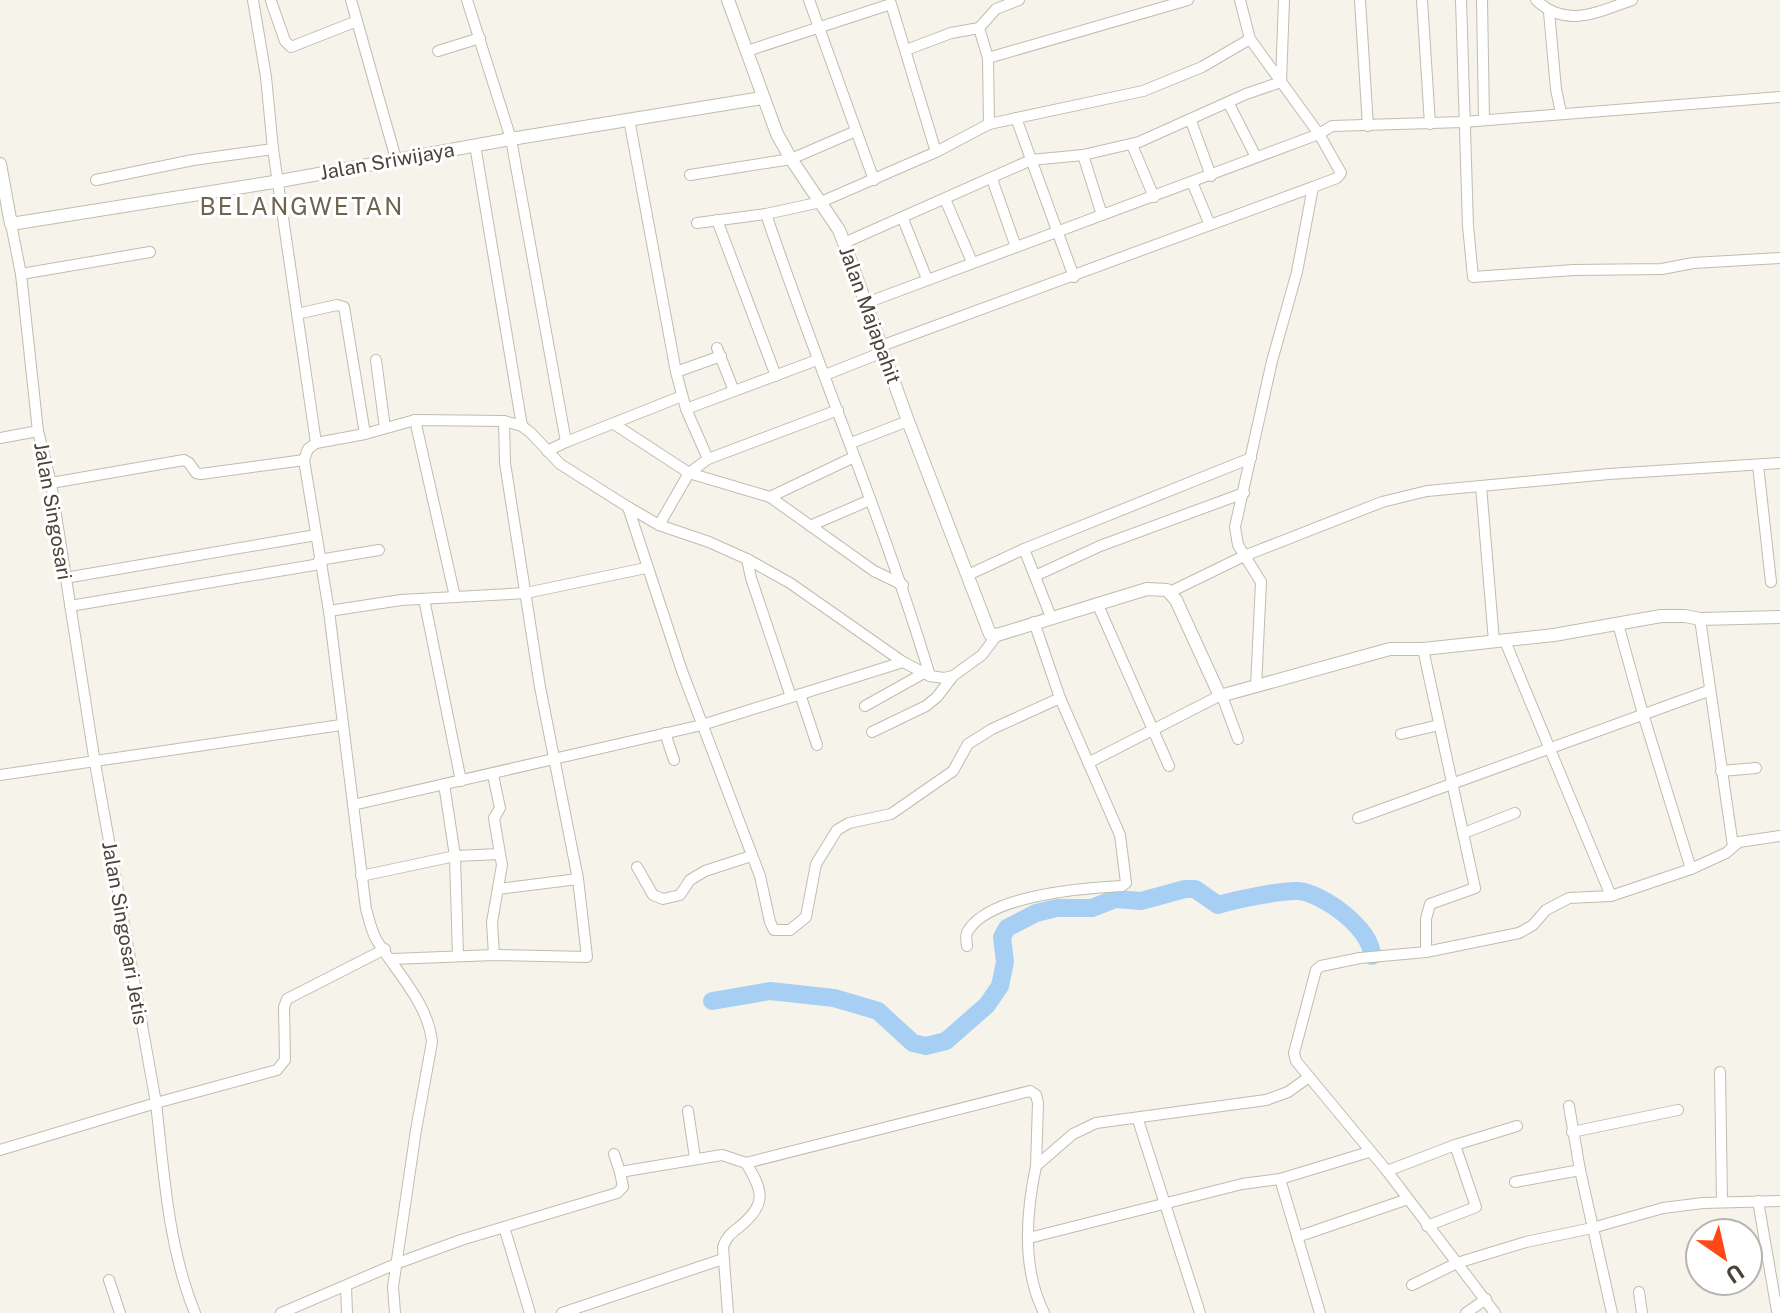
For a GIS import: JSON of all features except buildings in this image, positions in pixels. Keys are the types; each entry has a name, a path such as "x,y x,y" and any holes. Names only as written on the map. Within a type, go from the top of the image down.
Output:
{"street":[{"path":"316,443 254,3 273,0 285,41 291,47 357,21"},
{"path":"351,0 396,159"},
{"path":"467,0 511,139 566,442"},
{"name":"Jalan Majapahit","path":"728,0 762,98 791,159 821,202 844,243 989,632 997,635"},
{"path":"809,0 874,180"},
{"path":"906,50 951,33 979,28 996,9 1019,0"},
{"path":"988,58 1188,0"},
{"path":"825,375 882,349 1337,178 1341,173 1319,134 1250,39 1240,0"},
{"path":"1281,82 1284,0"},
{"path":"1360,0 1368,126"},
{"path":"1422,0 1430,124"},
{"path":"1461,0 1470,270 1473,277 1574,270 1662,269 1693,263 1780,258"},
{"path":"1482,0 1484,120"},
{"path":"1536,0 1549,12 1580,17 1632,0"},
{"path":"747,51 892,2 936,152"},
{"path":"1549,12 1561,113"},
{"path":"979,28 988,58 989,124"},
{"path":"438,51 480,38"},
{"path":"697,223 766,214 821,202 936,152 989,124 1143,91 1202,67 1250,39"},
{"path":"844,243 1031,160 1083,155 1132,145 1246,94 1281,82"},
{"path":"866,303 1211,176 1319,134 1332,126 1464,122 1780,97"},
{"name":"Jalan Sriwijaya","path":"11,224 762,98"},
{"path":"1229,104 1256,157"},
{"path":"1016,118 1074,277"},
{"path":"629,119 676,372 686,409 708,459"},
{"path":"1191,121 1211,176"},
{"path":"690,175 791,159 856,131"},
{"path":"475,145 522,426"},
{"path":"1132,145 1154,197"},
{"path":"96,180 193,160 273,149"},
{"path":"1083,155 1102,215"},
{"name":"Jalan Singosari","path":"0,164 21,274 38,431 51,483 95,763"},
{"path":"992,179 1016,247"},
{"path":"1192,182 1210,225"},
{"path":"1256,687 1261,582 1238,545 1235,527 1272,361 1297,272 1313,187"},
{"path":"945,199 972,262"},
{"path":"766,214 817,360 903,585 927,674"},
{"path":"903,219 927,279"},
{"path":"717,220 776,376"},
{"path":"21,274 150,252"},
{"path":"297,314 337,305 344,307 365,434"},
{"path":"676,372 719,352 734,391"},
{"path":"376,360 385,428"},
{"path":"686,409 817,360"},
{"path":"547,451 682,396"},
{"path":"659,525 689,473 708,459 838,410"},
{"path":"415,420 455,597"},
{"path":"395,1313 392,1299 432,1042 426,1016 372,931 366,909 329,611 304,460 306,452 316,443 415,420 504,421 522,426 560,464 659,525 709,542 790,583 903,662 927,674 944,678 953,676"},
{"path":"392,959 494,955 584,959 587,956 578,879 553,761 505,463 504,421"},
{"path":"851,443 908,421"},
{"path":"614,424 689,473 770,497 874,571 903,585"},
{"path":"0,438 38,431"},
{"path":"770,497 854,457"},
{"path":"968,575 1024,549 1251,458"},
{"path":"51,483 184,460 196,473 201,474 304,460"},
{"path":"872,732 926,706 953,676 982,655 997,635 1147,589 1170,592 1244,556 1382,502 1427,491 1780,463"},
{"path":"1758,465 1771,582"},
{"path":"1481,486 1500,641 1611,896"},
{"path":"1035,576 1100,546 1244,493"},
{"path":"810,526 870,500"},
{"path":"628,507 646,568 702,725 760,876 774,930 790,930 806,917 816,864 837,830 849,823 891,814 953,771 968,744 992,729 1060,698"},
{"path":"65,578 316,535"},
{"path":"1024,549 1051,617"},
{"path":"70,606 379,550"},
{"path":"747,559 751,578 795,696 817,745"},
{"path":"329,611 424,599 526,593 646,568"},
{"path":"1170,592 1221,696 1238,739"},
{"path":"424,599 461,781"},
{"path":"1097,603 1169,766"},
{"path":"1088,763 1221,696 1380,651 1500,641 1661,616 1700,619 1780,617"},
{"path":"1700,619 1708,691 1733,846"},
{"path":"967,946 966,935 972,925 1016,902 1050,893 1122,886 1126,883 1120,835 1060,698 1034,622"},
{"path":"1618,624 1691,869"},
{"path":"1423,649 1475,888 1430,904 1426,918 1426,952"},
{"path":"353,805 702,725 903,662"},
{"path":"865,706 927,674"},
{"path":"1358,818 1708,691"},
{"path":"0,775 341,725"},
{"path":"1401,734 1439,725"},
{"path":"665,733 674,760"},
{"name":"Jalan Singosari Jetis","path":"95,763 156,1103 166,1194 179,1263 195,1313"},
{"path":"1721,771 1756,768"},
{"path":"493,775 500,808 494,818 502,865 492,922 494,955"},
{"path":"444,784 455,856 458,956"},
{"path":"1464,833 1515,813"},
{"path":"1495,1313 1387,1171 1296,1061 1294,1053 1313,977 1321,966 1360,958 1426,952 1519,933 1533,925 1546,910 1569,898 1611,896 1691,869 1726,853 1739,842 1780,836"},
{"path":"361,876 455,856 500,854"},
{"path":"637,867 653,895 663,899 680,895 690,880 705,871 751,856"},
{"path":"498,889 578,879"},
{"path":"0,1150 277,1070 285,1060 284,1007 287,999 385,949"},
{"path":"1720,1072 1722,1202"},
{"path":"1036,1166 1084,1127 1096,1123 1138,1120 1266,1100 1288,1092 1309,1077"},
{"path":"620,1172 722,1155 746,1163 1030,1091 1036,1095 1038,1103 1036,1166 1030,1204 1030,1274 1044,1313"},
{"path":"1569,1106 1612,1313"},
{"path":"1572,1132 1678,1110"},
{"path":"688,1111 695,1158"},
{"path":"1138,1120 1200,1313"},
{"path":"1387,1171 1517,1126"},
{"path":"1427,1226 1476,1207 1455,1145"},
{"path":"1029,1238 1242,1184 1280,1179 1369,1152"},
{"path":"281,1313 398,1263 619,1192 623,1187 614,1154"},
{"path":"728,1313 723,1259 725,1238 742,1225 761,1201 758,1183 746,1163"},
{"path":"1515,1182 1580,1170"},
{"path":"1280,1179 1320,1313"},
{"path":"1297,1237 1408,1199"},
{"path":"1758,1201 1777,1309"},
{"path":"1412,1285 1457,1263 1526,1242 1663,1208 1722,1202 1780,1201"},
{"path":"504,1227 530,1313"},
{"path":"562,1313 723,1259"},
{"path":"109,1280 120,1313"},
{"path":"346,1286 347,1313"},
{"path":"1639,1292 1642,1313"},
{"path":"1466,1313 1486,1299"}],"waterway":[{"path":"712,1001 770,991 834,998 878,1011 913,1043 926,1046 946,1041 987,1005 1000,986 1005,962 1002,937 1007,928 1036,913 1057,908 1092,908 1115,899 1141,901 1185,889 1195,889 1218,905 1281,892 1308,893 1332,905 1355,924 1370,946 1372,956"}],"district":[{"name":"BELANGWETAN","path":"302,207"}]}
